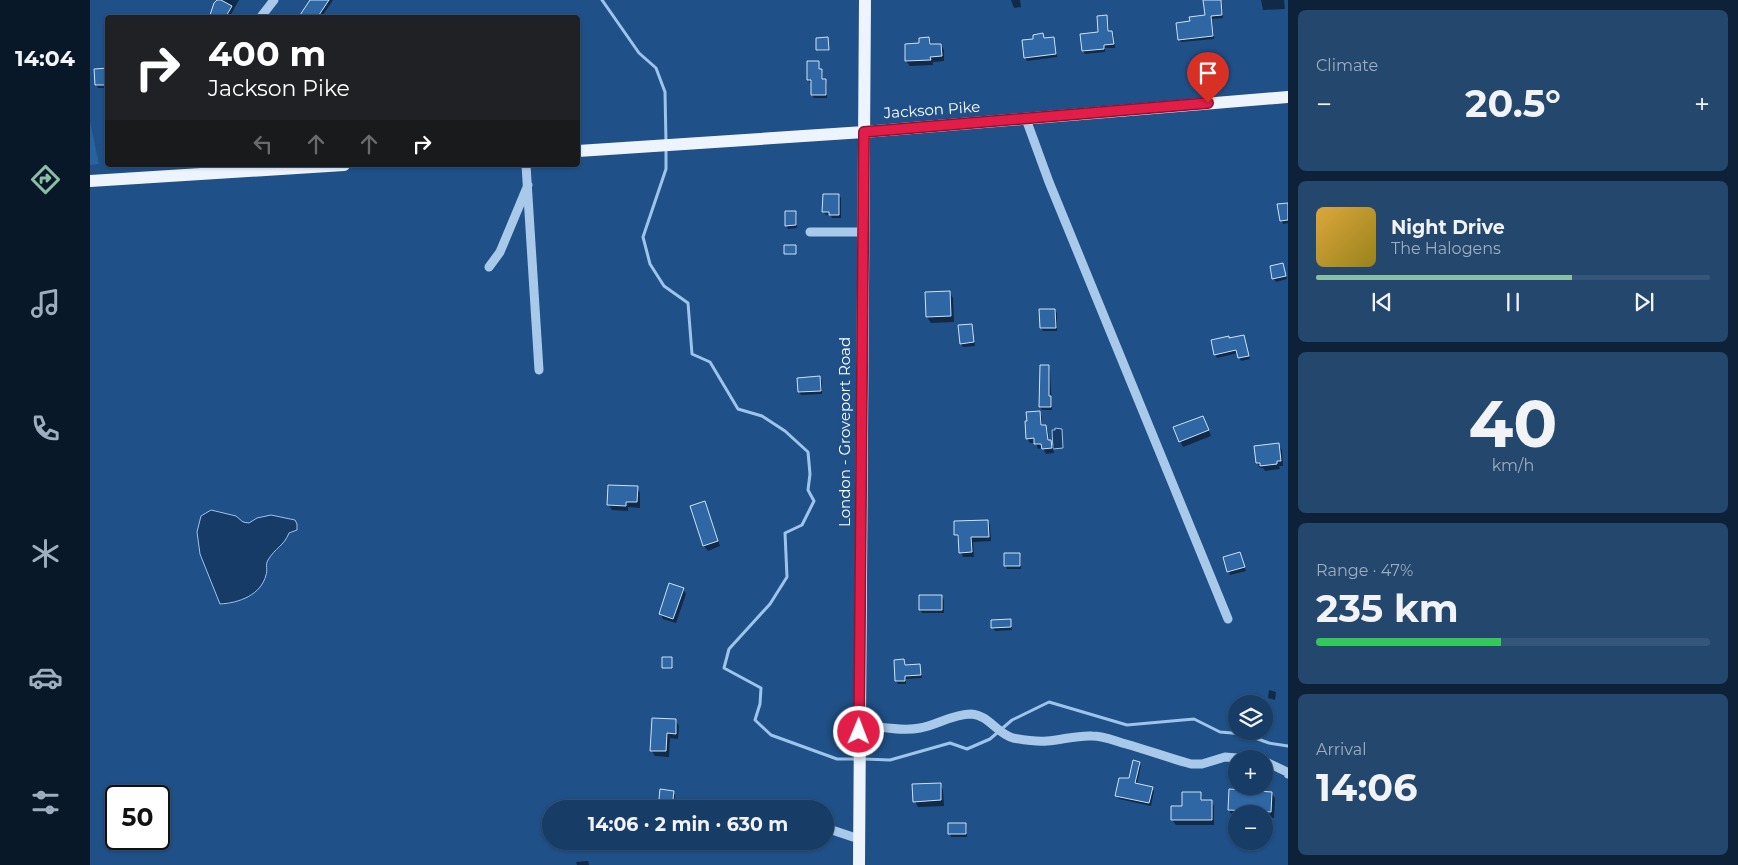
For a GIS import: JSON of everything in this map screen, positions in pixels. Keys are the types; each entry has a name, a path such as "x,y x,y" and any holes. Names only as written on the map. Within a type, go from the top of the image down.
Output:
{"main road":[{"name":"London - Groveport Road","path":"859,865 865,0"},
{"name":"Jackson Pike","path":"580,151 864,132 1288,97"},
{"path":"90,181 288,167"}],"street":[{"path":"262,15 274,0"},
{"path":"1026,119 1049,182 1228,619"},
{"path":"526,167 539,370"},
{"path":"489,267 500,252 528,185"},
{"path":"810,232 863,232"},
{"path":"859,728 918,729 947,719 972,714 980,716 1010,737 1038,742 1075,736 1093,736 1191,764 1202,764 1228,757"},
{"path":"1273,765 1288,774"},
{"path":"834,831 859,839"}],"shaded area":[{"path":"90,121 99,164 90,165"},
{"path":"1055,428 1062,429 1063,448 1053,449 1052,430 1055,430"},
{"path":"211,510 236,516 243,522 249,523 257,518 271,515 295,520 297,524 297,530 289,533 285,541 268,560 266,575 259,588 242,600 220,604 200,554 197,532 201,516"}],"building":[{"path":"217,0 221,0 232,6 227,15 210,15"},
{"path":"310,0 329,0 319,15 300,15"},
{"path":"1203,0 1221,0 1222,15 1211,16 1213,36 1178,40 1176,23 1190,21 1189,17 1205,15"},
{"path":"1107,15 1108,31 1112,31 1114,44 1104,45 1104,49 1082,51 1080,34 1098,32 1097,16"},
{"path":"1043,33 1044,38 1054,37 1056,54 1024,58 1022,40 1033,39 1033,35"},
{"path":"828,37 829,50 816,50 816,38"},
{"path":"929,37 930,44 941,44 942,56 930,57 931,60 905,61 905,44 919,43 919,38"},
{"path":"807,61 819,61 819,69 822,69 822,79 826,79 826,95 811,95 811,80 807,80"},
{"path":"105,68 105,85 95,85 94,69"},
{"path":"823,194 839,194 839,215 829,215 829,212 822,212"},
{"path":"1288,203 1288,220 1280,221 1277,204"},
{"path":"785,211 796,211 796,225 785,226"},
{"path":"784,245 796,245 796,254 784,254"},
{"path":"1283,263 1286,276 1272,279 1270,266"},
{"path":"950,291 951,316 926,317 925,292"},
{"path":"1039,309 1055,309 1056,328 1040,328"},
{"path":"972,324 974,342 960,344 958,325"},
{"path":"1244,335 1249,356 1238,358 1236,350 1214,355 1211,340"},
{"path":"1040,365 1049,365 1051,407 1039,407"},
{"path":"820,376 821,391 798,392 797,378"},
{"path":"1040,411 1041,425 1046,425 1048,440 1051,440 1052,448 1042,449 1041,444 1034,444 1034,438 1026,439 1026,412"},
{"path":"1203,416 1209,430 1179,442 1173,427"},
{"path":"1279,443 1281,461 1277,461 1277,464 1260,466 1260,463 1256,463 1254,446"},
{"path":"608,485 638,486 637,502 626,502 626,506 607,505"},
{"path":"705,501 718,541 703,546 690,506"},
{"path":"988,520 989,537 971,537 972,552 959,553 958,535 954,535 954,521"},
{"path":"1240,552 1245,567 1227,572 1223,557"},
{"path":"1004,553 1020,553 1020,566 1004,566"},
{"path":"669,583 684,588 673,619 659,614"},
{"path":"919,595 942,595 942,610 919,610"},
{"path":"1011,619 1011,627 991,628 991,620"},
{"path":"662,657 672,657 672,668 662,668"},
{"path":"904,659 905,665 920,664 921,675 905,676 905,681 895,681 894,660"},
{"path":"652,718 676,719 676,734 667,733 666,751 650,751"},
{"path":"1133,760 1140,762 1135,783 1153,787 1149,803 1115,796 1119,778 1129,778"},
{"path":"941,783 941,800 913,802 912,784"},
{"path":"660,789 674,791 673,800 659,800"},
{"path":"1182,792 1201,792 1201,800 1212,800 1212,820 1171,820 1171,806 1182,806"},
{"path":"1229,795 1272,795 1271,805 1228,805"},
{"path":"948,823 966,823 966,834 948,834"}],"waterway":[{"path":"602,0 639,53 656,68 665,92 666,143"},
{"path":"666,149 666,169 643,237 650,264 664,286 688,303 692,354 710,362 738,409 762,416 785,431 808,452 810,474 808,490 814,501 802,525 785,533 787,577 770,604 729,649 724,668 761,688 760,704 755,720 771,735 837,759 858,759"},
{"path":"864,759 890,760 950,743 967,749 990,739 1012,720 1049,702 1127,725 1194,719 1220,732 1244,734 1269,743 1288,746"}],"route":[{"path":"859,732 864,132 1120,112 1208,103"}]}
